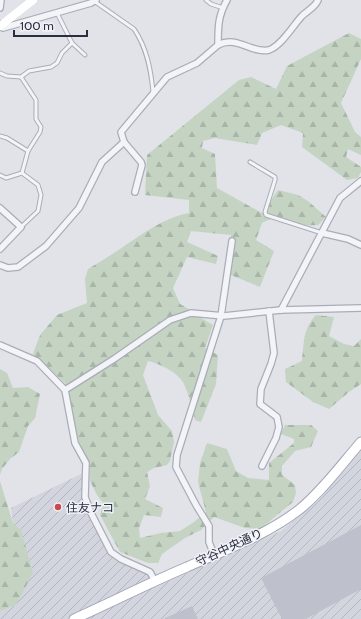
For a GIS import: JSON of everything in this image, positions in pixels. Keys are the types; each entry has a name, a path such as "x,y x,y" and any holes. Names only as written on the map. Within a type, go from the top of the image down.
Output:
{"main road":[{"name":"守谷中央通り","path":"74,619 263,533 299,510 316,494 361,442"}],"street":[{"path":"0,0 0,8"},
{"path":"33,0 0,25 3,28 95,1"},
{"path":"218,45 219,17 227,0"},
{"path":"135,192 142,165 124,142 121,132 167,77 197,63 218,45 224,42 233,42 260,50 270,50 286,38 302,16 316,5 318,0"},
{"path":"0,265 8,268 18,267 46,246 79,208 102,162 124,142"},
{"path":"281,310 340,198 361,182"},
{"path":"0,208 22,227 0,249"},
{"path":"322,233 348,239 361,245"},
{"path":"214,554 209,542 209,526 176,467 177,455 221,316 232,241"},
{"path":"65,390 114,359 170,320 191,313 221,316 281,310 361,308"},
{"path":"262,466 276,438 279,427 277,417 260,404 261,389 274,353 269,312"},
{"path":"0,345 37,361 65,390 75,443 86,463 85,497 91,513 111,552 121,560 150,572 155,581"}],"lane":[{"path":"206,0 211,4 223,8"},
{"path":"95,1 134,28 139,35 150,66 153,94"},
{"path":"57,13 72,43 85,55"},
{"path":"0,73 7,76 21,77 29,71 51,67 57,63 62,53 72,43"},
{"path":"21,77 36,100 36,120 40,127 40,132 28,151 22,174"},
{"path":"0,136 7,138 28,151"},
{"path":"250,162 275,177 265,212 266,215 322,233"},
{"path":"0,175 6,178 22,174 38,185 41,195 38,211 22,227"}],"shaded area":[{"path":"361,451 361,619 0,619 0,611 16,605 21,530 13,523 11,508 85,472 85,497 111,552 150,572 156,587 281,531 318,501"}],"green space":[{"path":"349,33 361,39 361,59 341,103 355,132 361,137 361,155 348,149 346,157 361,167 361,172 358,178 347,180 302,147 303,133 281,125 262,133 257,145 215,138 203,141 202,148 215,154 217,188 262,213 278,190 298,195 308,201 326,217 318,225 307,225 279,218 262,223 256,240 274,251 260,287 226,273 225,266 231,235 191,231 187,242 218,256 216,264 187,257 173,288 180,304 213,325 205,348 218,355 216,384 201,422 195,420 186,388 178,376 163,366 148,361 143,375 158,415 172,431 174,442 170,461 167,465 154,468 147,472 150,486 145,499 163,508 161,517 144,515 139,528 140,538 161,533 180,531 206,512 198,482 200,463 207,443 227,449 236,471 248,478 269,480 269,463 294,443 294,439 281,434 285,425 311,425 318,431 311,447 295,451 282,466 282,475 295,485 296,493 293,502 260,529 245,528 214,517 201,530 185,538 162,554 158,563 148,563 120,552 100,515 103,503 90,481 90,465 79,442 65,383 33,354 40,335 57,315 87,303 85,279 88,269 160,223 179,215 189,213 189,200 145,195 147,155 239,80 251,77 276,89 287,66"},
{"path":"316,315 334,317 329,336 344,344 354,346 361,339 361,384 329,409 313,402 286,382 285,369 302,361 306,331"},
{"path":"0,369 7,373 13,388 28,387 40,394 35,418 28,426 19,452 10,459 2,469 0,475"},
{"path":"0,481 13,523 21,530 33,573 16,605 0,611"}],"building":[{"path":"361,525 361,589 306,619 282,619 261,578"},
{"path":"192,606 198,619 163,619"}],"place":[{"name":"住友ナコ","path":"58,507"}]}
